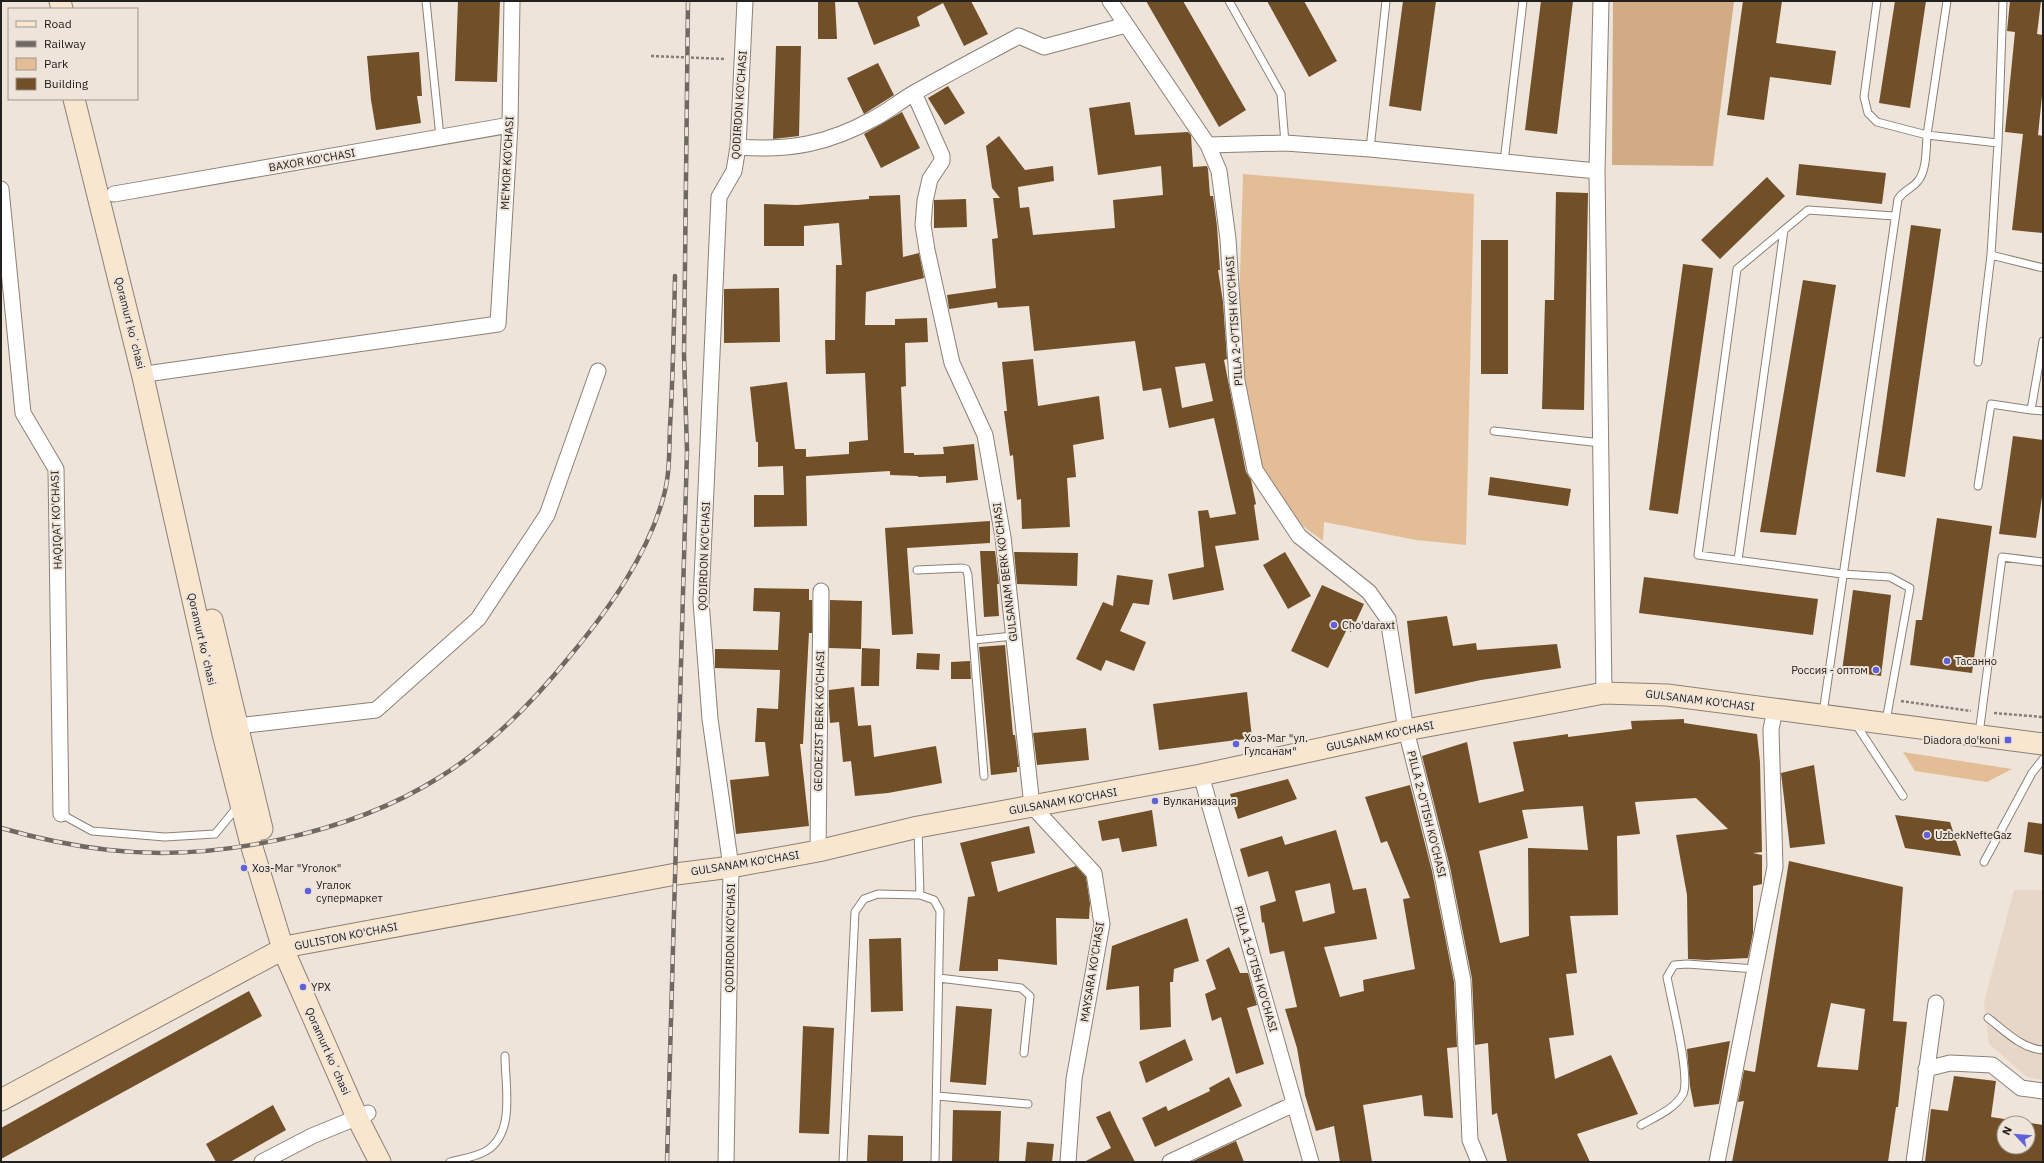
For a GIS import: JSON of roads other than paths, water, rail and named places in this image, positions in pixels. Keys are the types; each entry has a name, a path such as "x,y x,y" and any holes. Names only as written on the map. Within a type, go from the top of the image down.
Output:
{"main road":[{"name":"Qoramurt koʻchasi","path":"74,100 143,377 221,726 251,844 289,947 363,1115 380,1162"},
{"name":"Qoramurt koʻchasi","path":"87,100 114,194 153,373 238,726 289,947"},
{"name":"GULSANAM KO'CHASI","path":"676,874 731,867 818,851 918,827 1201,775 1406,730 1604,693 1667,695 2043,744"},
{"name":"GULISTON KO'CHASI","path":"1,1100 289,947 676,874"},
{"name":"Qoramurt koʻchasi","path":"363,1115 393,1162"}],"street":[{"name":"ME'MOR KO'CHASI","path":"153,373 498,324 510,125 512,1"},
{"name":"QODIRDON KO'CHASI","path":"726,1162 731,867 710,719 701,601 719,197 734,171 738,147 745,1"},
{"name":"PILLA 2-O'TISH KO'CHASI","path":"1110,1 1208,145 1219,171 1228,239 1237,381 1255,470 1299,536 1369,592 1388,620 1406,730 1441,869 1463,981 1470,1140 1479,1162"},
{"path":"1600,1 1597,171 1604,693"},
{"path":"738,147 779,149 822,140 848,132 874,119 914,93 1019,36 1044,47 1126,25"},
{"name":"GULSANAM BERK KO'CHASI","path":"914,93 942,156 942,161 930,179 925,201 923,225 927,250 952,363 985,435 1003,537 1032,806"},
{"name":"BAXOR KO'CHASI","path":"114,194 510,125"},
{"path":"1208,145 1285,143 1370,149 1597,171"},
{"name":"HAQIQAT KO'CHASI","path":"1,189 23,413 56,468 61,814"},
{"path":"238,726 376,710 478,619 547,515 598,371"},
{"name":"GEODEZIST BERK KO'CHASI","path":"818,851 821,591"},
{"path":"1717,1162 1775,867 1771,729 1775,710"},
{"name":"PILLA 1-O'TISH KO'CHASI","path":"1201,775 1311,1162"},
{"name":"MAYSARA KO'CHASI","path":"1032,806 1094,874 1102,924 1074,1079 1068,1162"},
{"path":"1914,1162 1936,1004"},
{"path":"1926,1069 1950,1063 1992,1065 2021,1088 2043,1091"},
{"path":"1170,1162 1294,1104"},
{"path":"262,1162 312,1136 363,1115"}],"lane":[{"path":"426,1 440,137"},
{"path":"1229,1 1281,94 1285,143"},
{"path":"1370,149 1386,1"},
{"path":"1504,162 1523,1"},
{"path":"1877,1 1864,97 1868,113 1877,122 1927,135 1998,143"},
{"path":"1822,716 1894,216 1898,199 1903,191 1913,187 1920,179 1923,170 1947,1"},
{"path":"1978,362 1990,255 1998,143 2003,1"},
{"path":"1886,724 1910,588 1890,577 1842,574 1698,555 1737,269 1808,210 1894,216"},
{"path":"1738,560 1784,230"},
{"path":"1990,255 2043,268"},
{"path":"2031,410 2043,341"},
{"path":"1978,486 1991,404 2043,411"},
{"path":"1494,431 1601,443"},
{"path":"1979,736 2002,557 2043,562"},
{"path":"917,570 966,569 974,640 984,776"},
{"path":"974,640 1013,636"},
{"path":"1853,720 1903,796"},
{"path":"1984,862 2032,773 2043,759"},
{"path":"61,814 92,831 165,837 215,834 240,803"},
{"path":"918,827 920,895"},
{"path":"843,1162 854,912 864,899 878,894 920,895 934,900 940,911 935,1162"},
{"path":"1641,1125 1674,1105 1683,1094 1686,1076 1667,977 1674,965 1687,964 1756,969"},
{"path":"939,978 1021,988 1030,996 1024,1053"},
{"path":"1988,1018 2016,1040 2036,1050 2043,1050"},
{"path":"450,1162 486,1151 498,1139 506,1120 504,1056"},
{"path":"937,1096 1028,1104"}],"railway":[{"path":"667,1162 687,451 684,354 688,1"},
{"path":"1,828 55,841 109,850 150,853 193,852 237,847 280,839 324,828 365,814 404,797 440,777 476,751 526,706 585,638 626,580 648,539 664,495 668,470 673,370 675,276"}],"place":[{"name":"Cho'daraxt","path":"1334,625"},
{"name":"Тасанно","path":"1947,661"},
{"name":"Россия - оптом","path":"1876,670"},
{"name":"Diadora do'koni","path":"2008,740"},
{"name":"Хоз-Маг \"ул. Гулсанам\"","path":"1236,744"},
{"name":"Вулканизация","path":"1155,801"},
{"name":"UzbekNefteGaz","path":"1927,835"},
{"name":"Хоз-Маг \"Уголок\"","path":"244,868"},
{"name":"Угалок супермаркет","path":"308,891"},
{"name":"YPX","path":"303,987"}]}
